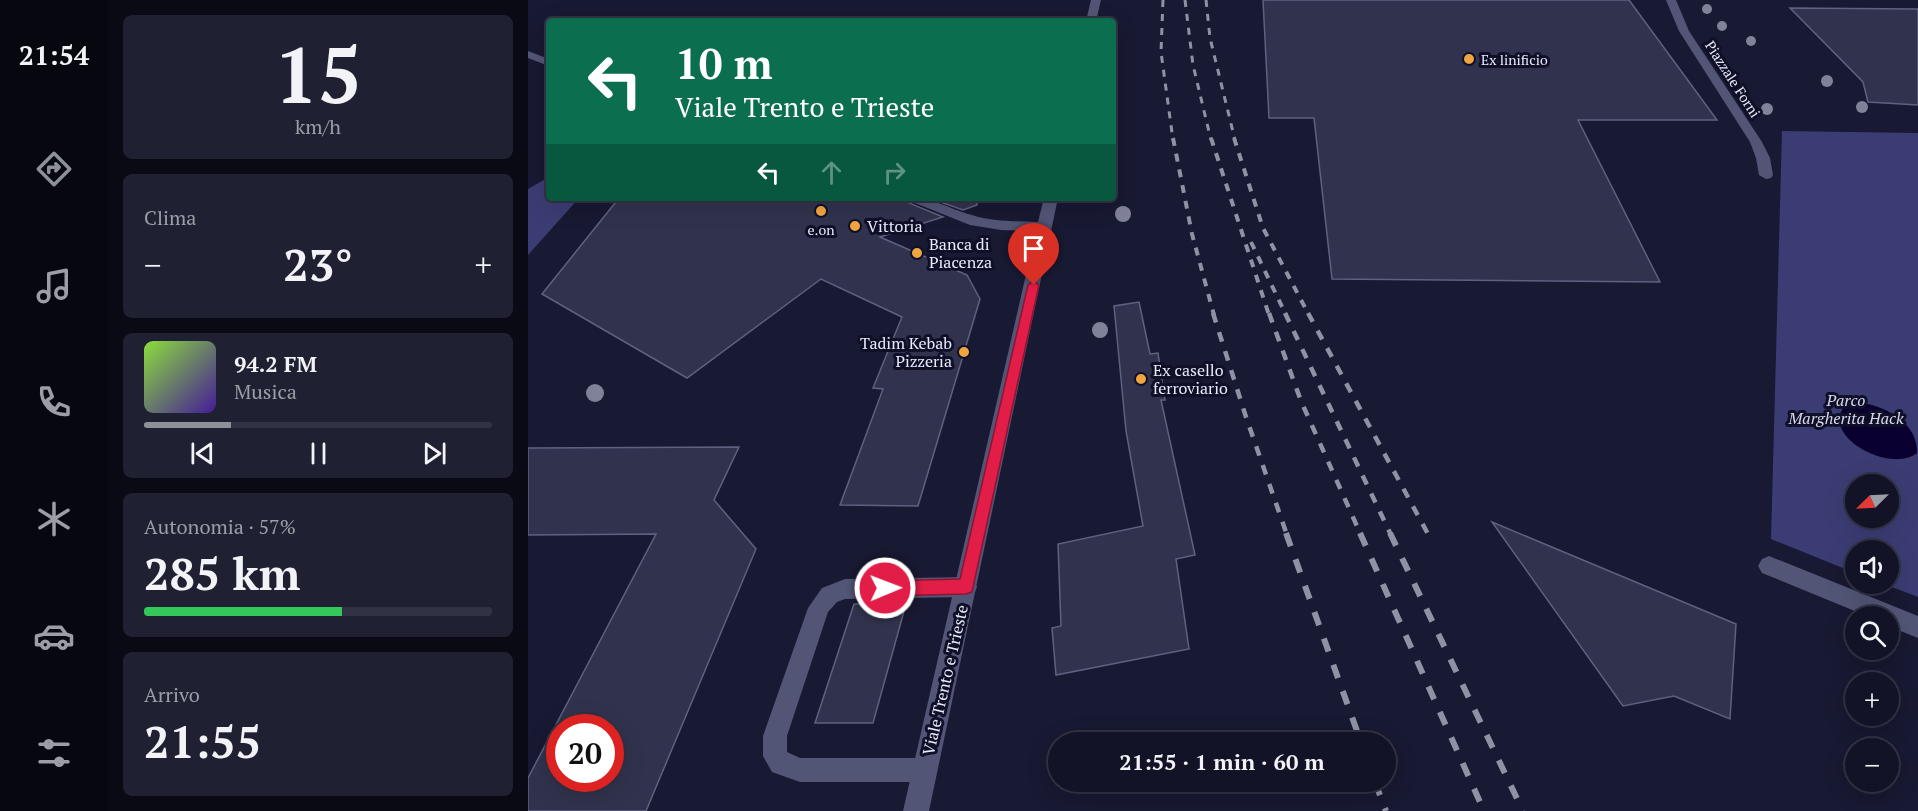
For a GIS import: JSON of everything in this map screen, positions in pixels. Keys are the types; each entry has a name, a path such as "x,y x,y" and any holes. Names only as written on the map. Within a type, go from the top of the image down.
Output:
{"street":[{"path":"1092,18 1096,0"},
{"name":"Piazzale Forni","path":"1671,0 1684,31 1756,142 1763,158 1766,175"},
{"path":"528,54 546,62"},
{"path":"922,201 970,220 1001,225 1044,227"},
{"name":"Viale Trento e Trieste","path":"916,811 1050,201"},
{"path":"1769,566 1918,627"},
{"path":"925,770 786,768 777,761 774,750 775,736 819,608 825,597 834,591 845,589 966,587"}],"green space":[{"name":"Parco Margherita Hack","path":"1782,131 1918,133 1918,597 1899,590 1899,540 1845,540 1845,569 1771,539"},
{"path":"546,179 546,201 576,201 528,255 528,189"}],"shaded area":[{"path":"1863,403 1881,408 1899,418 1912,433 1917,453 1905,458 1891,459 1876,456 1850,440 1842,430 1839,418 1844,407"}],"building":[{"path":"1263,0 1629,0 1717,120 1578,120 1660,282 1332,279 1314,118 1269,118"},
{"path":"1790,8 1918,9 1918,105 1868,102 1863,82"},
{"path":"617,201 908,201 943,217 880,237 967,275 980,299 918,506 840,505 883,389 873,388 902,317 821,279 687,378 542,294"},
{"path":"938,201 976,201 977,205 963,210"},
{"path":"1139,302 1150,354 1158,353 1165,400 1161,400 1195,555 1176,559 1189,649 1056,675 1052,628 1061,626 1058,544 1143,526 1126,431 1114,306"},
{"path":"739,447 714,500 756,549 646,811 528,811 528,778 546,744 546,792 624,792 624,714 562,714 656,534 528,535 528,448"},
{"path":"1492,522 1736,624 1730,719 1674,696 1623,706"},
{"path":"854,604 906,604 873,723 815,723"}],"railway":[{"path":"1163,0 1161,52 1173,140"},
{"path":"1185,0 1193,65 1211,140"},
{"path":"1206,0 1210,38 1235,140"},
{"path":"1173,138 1192,234 1214,315"},
{"path":"1211,138 1269,315"},
{"path":"1234,138 1263,228 1309,315"},
{"path":"1251,242 1286,315"},
{"path":"1213,313 1287,535"},
{"path":"1269,313 1301,401 1361,535"},
{"path":"1285,313 1391,535"},
{"path":"1308,313 1428,534"},
{"path":"1286,533 1357,732"},
{"path":"1360,533 1484,811"},
{"path":"1390,533 1523,811"},
{"path":"1379,792 1386,811"}],"place":[{"name":"Ex linificio","path":"1469,59"},
{"name":"e.on","path":"821,211"},
{"name":"Vittoria","path":"855,226"},
{"name":"Banca di Piacenza","path":"917,253"},
{"name":"Tadim Kebab Pizzeria","path":"964,352"},
{"name":"Ex casello ferroviario","path":"1141,379"}],"route":[{"path":"885,588 966,587 1034,285"}]}
